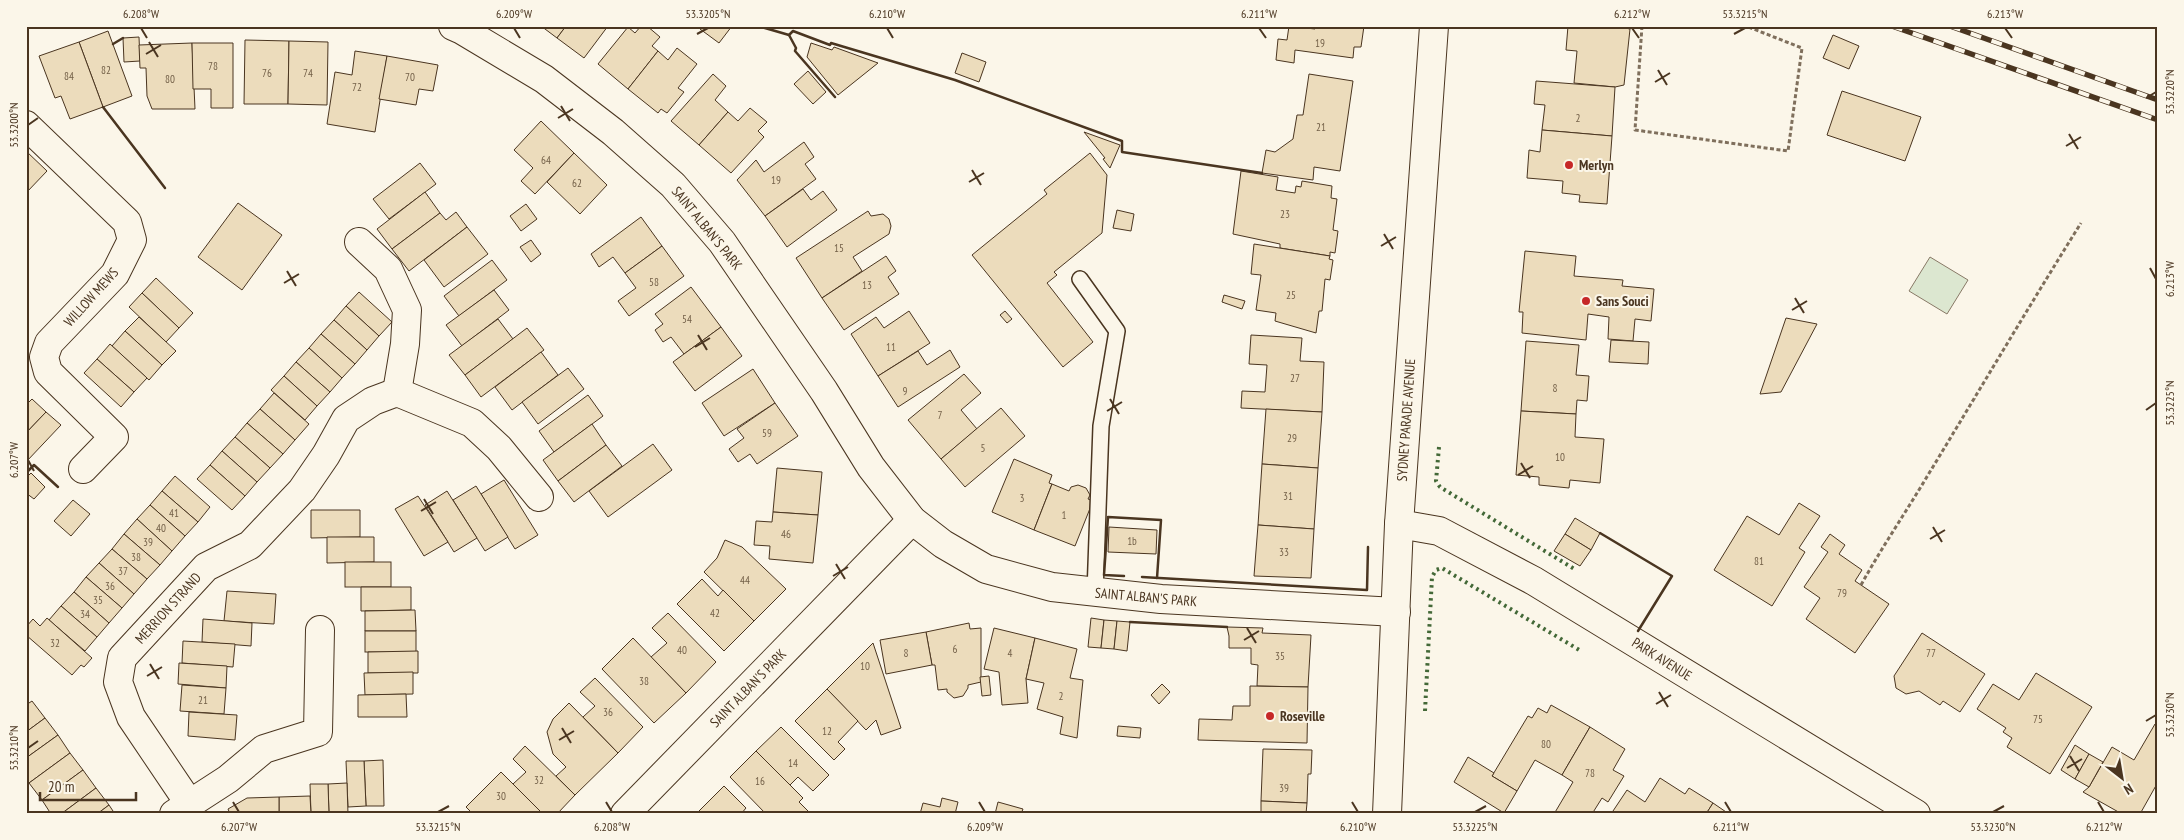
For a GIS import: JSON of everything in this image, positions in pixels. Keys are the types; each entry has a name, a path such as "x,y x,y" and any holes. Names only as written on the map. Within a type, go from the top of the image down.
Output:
{"street":[{"name":"SAINT ALBAN'S PARK","path":"453,26 544,79 613,132 673,185 722,242 819,384 871,467 912,520 943,544 986,569 1043,586 1160,599 1396,612"},
{"name":"SYDNEY PARADE AVENUE","path":"1387,814 1399,524 1434,26"},
{"name":"WILLOW MEWS","path":"26,125 127,222 132,240 115,274 49,343 44,357 48,372 114,438 83,469"},
{"path":"359,242 388,269 407,310 405,344 396,392 472,424 499,448 538,497"},
{"name":"MERRION STRAND","path":"320,630 318,732 264,749 228,779 182,808 131,717 118,682 122,658 206,567 250,545 295,497 326,455 346,419 373,401 396,392"},
{"name":"SAINT ALBAN'S PARK","path":"625,814 912,520"},
{"name":"PARK AVENUE","path":"1399,524 1439,530 1534,581 1916,814"}],"lane":[{"path":"1080,279 1117,331 1101,426 1095,593"}],"path":[{"path":"1642,26 1635,130 1788,152 1802,48 1746,26"},
{"path":"1861,585 2004,346 2081,223"}],"green space":[{"path":"1930,257 1968,280 1947,314 1909,291"}],"building":[{"path":"541,26 566,26 557,38"},
{"path":"566,26 608,26 584,58 557,38"},
{"path":"641,26 647,26 660,37 652,46 658,51 628,89 598,64 628,27 635,33"},
{"path":"702,26 732,26 719,43 700,29"},
{"path":"1289,26 1315,29 1315,26 1364,26 1361,47 1354,47 1353,58 1295,50 1294,63 1276,60 1278,39 1287,40"},
{"path":"1568,26 1615,26 1630,29 1624,85 1615,87 1574,83 1577,51 1566,50"},
{"path":"108,31 132,96 103,107 79,42"},
{"path":"1833,35 1859,46 1849,69 1823,58"},
{"path":"139,37 140,61 124,62 123,38"},
{"path":"245,40 289,41 288,104 244,104"},
{"path":"289,41 328,42 327,105 288,104"},
{"path":"79,42 103,107 70,119 61,96 55,98 39,56"},
{"path":"192,43 195,109 152,109 147,96 146,68 140,68 139,45"},
{"path":"192,43 233,43 233,108 211,108 211,89 193,89"},
{"path":"811,43 832,50 834,47 878,63 838,95 807,57"},
{"path":"677,48 697,64 678,88 684,92 667,113 661,109 658,113 628,89 658,51 668,60"},
{"path":"355,51 387,56 375,132 327,124 335,72 352,75"},
{"path":"962,53 986,62 979,82 955,73"},
{"path":"387,56 438,65 433,91 419,89 416,105 379,99"},
{"path":"808,71 826,92 813,104 794,84"},
{"path":"713,74 726,86 715,100 728,112 699,145 671,121"},
{"path":"1309,74 1353,81 1340,171 1314,167 1313,180 1262,173 1266,150 1275,152 1293,139 1297,115 1303,115"},
{"path":"1536,81 1615,87 1612,136 1542,130 1545,105 1534,104"},
{"path":"1842,91 1921,117 1905,161 1827,135"},
{"path":"750,108 767,122 758,131 764,137 731,173 699,145 728,112 738,121"},
{"path":"541,121 574,153 535,194 521,181 533,168 514,150"},
{"name":"Merlyn","path":"1542,130 1612,136 1607,204 1579,202 1580,195 1562,193 1563,181 1527,178 1529,150 1540,152"},
{"path":"1084,132 1120,145 1110,168 1103,159 1105,158"},
{"path":"804,142 814,157 805,164 816,179 765,216 737,180 756,160 764,172"},
{"path":"26,151 47,171 26,193"},
{"path":"574,153 607,185 580,214 547,182"},
{"path":"1090,153 1107,175 1102,233 1054,272 1057,275 1047,283 1093,342 1063,367 972,255 1047,194 1044,190"},
{"path":"420,163 436,184 389,219 373,199"},
{"path":"1241,171 1278,177 1276,190 1295,193 1296,186 1301,187 1302,181 1332,186 1331,198 1337,199 1333,230 1338,231 1335,253 1330,252 1330,256 1280,248 1280,244 1233,234"},
{"path":"803,189 811,200 823,191 837,210 787,247 765,216"},
{"path":"425,192 440,213 392,249 377,229"},
{"path":"238,203 282,235 242,290 198,257"},
{"path":"526,204 537,219 521,231 510,216"},
{"path":"1117,210 1134,214 1131,231 1113,228"},
{"path":"868,211 871,216 883,214 889,219 891,226 889,234 853,257 862,271 822,298 796,258"},
{"path":"456,212 467,227 409,271 392,249 440,213 446,220"},
{"path":"641,217 662,246 625,273 613,257 599,267 591,254"},
{"path":"467,227 488,254 444,287 424,260"},
{"path":"531,240 541,254 531,262 520,247"},
{"path":"1254,244 1330,256 1329,259 1333,260 1330,280 1325,279 1322,311 1319,311 1316,333 1275,321 1276,313 1256,310 1261,275 1251,274"},
{"path":"662,246 684,276 629,316 618,301 636,288 625,273"},
{"name":"Sans Souci","path":"1525,251 1576,256 1574,276 1623,280 1622,286 1654,289 1651,321 1635,319 1633,341 1608,339 1609,317 1588,314 1586,340 1522,333 1523,312 1519,312"},
{"path":"886,256 896,271 888,277 899,294 844,330 822,298"},
{"path":"492,260 507,280 459,316 444,296"},
{"path":"156,278 193,313 179,328 142,293"},
{"path":"691,287 721,327 684,354 671,337 663,342 655,330 663,324 655,314"},
{"path":"494,290 509,310 462,346 446,325"},
{"path":"359,292 392,322 379,336 346,306"},
{"path":"142,293 179,328 166,342 129,307"},
{"path":"1224,295 1245,301 1242,309 1222,302"},
{"path":"346,306 379,336 367,350 334,320"},
{"path":"909,311 930,343 878,376 851,334 876,317 884,328"},
{"path":"1005,311 1012,319 1007,323 1000,315"},
{"path":"139,317 176,351 162,365 125,331"},
{"path":"1786,318 1817,324 1781,392 1760,394"},
{"path":"498,319 513,339 465,375 449,355"},
{"path":"334,320 367,350 355,364 321,334"},
{"path":"721,327 742,356 695,391 673,362"},
{"path":"527,328 544,350 481,397 465,375"},
{"path":"125,331 162,365 149,380 112,346"},
{"path":"321,334 355,364 342,378 309,348"},
{"path":"1251,335 1302,338 1300,361 1324,362 1322,412 1241,408 1242,391 1265,392 1267,365 1249,364"},
{"path":"1611,340 1649,342 1648,364 1609,362"},
{"path":"1526,341 1579,345 1576,375 1589,376 1587,401 1577,400 1576,414 1521,411"},
{"path":"110,344 147,378 134,392 97,359"},
{"path":"309,348 342,378 330,392 296,362"},
{"path":"950,350 960,367 898,407 878,376 918,351 927,365"},
{"path":"541,352 558,375 512,410 495,387"},
{"path":"97,359 134,392 121,407 84,373"},
{"path":"296,362 330,392 317,406 284,376"},
{"path":"568,368 584,389 538,424 522,402"},
{"path":"753,369 775,403 724,436 702,403"},
{"path":"964,374 981,393 961,410 977,429 941,459 908,420"},
{"path":"284,376 317,406 305,420 271,390"},
{"path":"274,393 309,424 295,440 260,409"},
{"path":"588,395 603,416 554,452 539,431"},
{"path":"32,399 46,412 26,433 26,405"},
{"path":"775,403 798,436 757,464 750,454 738,462 729,449 744,438 737,429"},
{"path":"1001,408 1025,436 965,487 941,459"},
{"path":"260,409 295,440 283,454 247,423"},
{"path":"1266,409 1322,412 1318,468 1262,464"},
{"path":"1521,411 1576,414 1575,437 1604,439 1600,483 1570,480 1569,488 1539,485 1539,477 1516,475"},
{"path":"46,412 61,425 26,462 26,433"},
{"path":"247,423 283,454 270,468 235,437"},
{"path":"592,424 606,445 558,481 543,460"},
{"path":"235,437 270,468 257,482 222,451"},
{"path":"653,444 672,470 608,517 589,491"},
{"path":"606,445 622,466 574,502 558,481"},
{"path":"222,451 257,482 245,496 210,465"},
{"path":"1014,459 1052,475 1049,483 1052,484 1034,530 992,512"},
{"path":"1262,464 1318,468 1314,529 1258,525"},
{"path":"210,465 245,496 232,510 197,479"},
{"path":"777,468 822,472 818,515 773,512"},
{"path":"31,473 45,487 34,499 26,493 26,478"},
{"path":"175,476 210,507 198,522 162,491"},
{"path":"504,480 538,535 515,549 481,494"},
{"path":"1052,484 1069,491 1071,487 1078,485 1086,488 1090,495 1088,499 1093,501 1075,546 1034,530"},
{"path":"476,486 508,537 485,551 453,500"},
{"path":"162,491 198,522 185,536 150,505"},
{"path":"447,491 477,538 454,552 425,505"},
{"path":"418,496 448,542 424,556 395,509"},
{"path":"73,500 90,514 71,536 54,521"},
{"path":"1799,503 1820,516 1799,548 1805,552 1772,606 1714,570 1747,516 1779,535"},
{"path":"150,505 185,536 172,551 137,519"},
{"path":"311,510 360,510 360,537 311,538"},
{"path":"773,512 818,515 813,563 769,559 770,546 754,545 756,521 772,522"},
{"path":"1575,518 1600,533 1591,550 1565,534"},
{"path":"137,519 172,551 160,565 124,534"},
{"path":"1258,525 1314,529 1311,578 1254,576"},
{"path":"1109,527 1157,530 1156,554 1108,552"},
{"path":"124,534 160,565 147,579 112,549"},
{"path":"1565,534 1591,550 1580,566 1554,551"},
{"path":"1830,534 1845,545 1839,554 1862,570 1855,581 1889,604 1855,653 1806,619 1820,598 1804,587 1828,552 1821,547"},
{"path":"327,537 374,537 374,562 327,563"},
{"path":"725,540 742,547 786,589 754,621 704,572 717,558"},
{"path":"112,549 147,579 134,594 99,563"},
{"path":"345,562 391,562 391,587 345,587"},
{"path":"99,563 134,594 122,608 86,577"},
{"path":"86,577 122,608 109,623 74,592"},
{"path":"702,579 718,596 723,590 754,621 724,651 677,604"},
{"path":"361,587 411,587 411,610 361,611"},
{"path":"227,591 276,594 274,624 224,621"},
{"path":"74,592 109,623 97,637 61,606"},
{"path":"61,606 97,637 85,651 49,620"},
{"path":"415,610 416,631 365,631 365,611"},
{"path":"668,613 716,662 686,693 651,657 667,643 652,628"},
{"path":"47,618 92,658 84,667 81,665 72,675 26,635 26,627 33,619 40,626"},
{"path":"1091,618 1104,620 1101,648 1088,647"},
{"path":"203,619 252,623 251,646 202,642"},
{"path":"1104,620 1117,621 1114,649 1101,648"},
{"path":"1117,621 1130,622 1127,651 1114,649"},
{"path":"969,623 970,629 981,628 981,682 968,685 963,696 954,698 947,692 947,689 938,690 935,665 932,665 926,632"},
{"path":"1227,627 1263,628 1262,633 1311,635 1308,687 1257,686 1258,665 1251,664 1251,648 1229,648"},
{"path":"994,628 1035,638 1026,679 1028,703 1002,705 999,672 984,669"},
{"path":"365,631 416,631 416,652 365,652"},
{"path":"926,632 932,665 886,674 880,640"},
{"path":"1922,633 1985,674 1960,712 1943,701 1940,705 1919,691 1906,694 1896,688 1894,676"},
{"path":"633,638 686,693 654,723 602,669"},
{"path":"1035,638 1077,649 1070,678 1083,680 1077,738 1060,734 1063,717 1037,709 1044,683 1026,679"},
{"path":"183,641 235,644 233,667 182,663"},
{"path":"873,643 901,728 881,735 876,720 866,730 827,689"},
{"path":"418,651 418,673 368,673 368,652"},
{"path":"179,663 227,666 226,688 178,684"},
{"path":"413,672 413,694 365,695 364,673"},
{"path":"2036,673 2092,707 2050,774 2007,747 2012,738 2003,732 2006,728 1977,709 1993,684 2019,700"},
{"path":"989,676 991,695 982,696 980,677"},
{"path":"595,678 643,727 618,753 583,717 595,706 580,692"},
{"path":"1162,684 1170,692 1159,704 1151,695"},
{"path":"182,685 226,688 224,714 180,711"},
{"name":"Roseville","path":"1250,686 1308,687 1307,743 1198,740 1199,719 1232,720 1233,706 1250,706"},
{"path":"827,689 858,721 838,742 845,749 834,760 795,721"},
{"path":"406,694 407,717 358,717 358,695"},
{"path":"32,701 45,718 26,732 26,705"},
{"path":"569,703 618,753 575,795 556,776 566,767 553,754 547,732 553,719"},
{"path":"1551,705 1590,727 1562,775 1535,760 1517,791 1492,776 1528,716 1532,718 1538,708 1547,713"},
{"path":"189,712 237,715 235,740 188,736"},
{"path":"45,718 58,735 26,758 26,732"},
{"path":"2155,724 2158,726 2158,782 2140,814 2122,814 2083,792 2089,787 2112,747 2134,760"},
{"path":"1118,726 1141,728 1140,738 1117,736"},
{"path":"781,727 829,775 813,791 798,777 790,785 756,751"},
{"path":"1590,727 1625,749 1613,770 1624,776 1608,802 1602,798 1592,814 1554,814 1573,782 1562,775"},
{"path":"58,735 70,753 29,783 26,780 26,758"},
{"path":"2075,745 2089,754 2075,779 2061,770"},
{"path":"525,746 575,795 557,814 543,814 513,784 526,772 513,759"},
{"path":"1263,749 1312,750 1311,774 1308,774 1307,803 1261,801"},
{"path":"756,751 803,798 799,802 808,811 805,814 766,814 730,777"},
{"path":"70,753 83,770 42,800 29,783"},
{"path":"2089,754 2103,762 2089,787 2075,779"},
{"path":"1468,757 1494,773 1492,776 1517,791 1504,813 1454,782"},
{"path":"383,760 384,806 366,806 364,761"},
{"path":"346,761 364,761 366,806 348,807"},
{"path":"83,770 96,788 61,814 51,814 42,800"},
{"path":"501,772 543,814 473,814 466,807"},
{"path":"1660,778 1685,794 1689,788 1713,803 1706,814 1611,814 1627,790 1645,802"},
{"path":"347,783 348,814 329,814 328,784"},
{"path":"310,784 328,784 329,814 311,814"},
{"path":"724,786 746,808 741,814 696,814"},
{"path":"96,788 109,805 97,814 61,814"},
{"path":"310,796 311,814 279,814 279,797"},
{"path":"279,797 279,814 230,814 228,809 247,798"},
{"path":"942,798 958,802 955,814 920,814 923,803 940,807"},
{"path":"1261,801 1307,803 1306,814 1261,814"},
{"path":"998,802 1023,809 1021,814 995,814"},
{"path":"1713,803 1729,814 1706,814"},
{"path":"109,805 115,814 97,814"}],"railway":[{"path":"1892,26 2158,120"},
{"path":"1950,26 2158,100"}],"hedge":[{"path":"1439,447 1436,481 1440,487 1576,570"},
{"path":"1425,711 1432,577 1436,570 1442,568 1581,651"}],"wall":[{"path":"758,26 789,35 796,48 795,51 835,97"},
{"path":"789,35 793,31 830,45 831,43 955,80 1122,141 1122,152 1262,173"},
{"path":"113,44 123,38"},
{"path":"103,107 165,188"},
{"path":"26,473 34,465 58,487"},
{"path":"1124,576 1104,575 1108,517 1161,520 1157,578"},
{"path":"1600,533 1672,576 1638,631"},
{"path":"1142,577 1367,590 1368,547"},
{"path":"1130,622 1227,627"}],"place":[{"name":"Merlyn","path":"1569,165"},
{"name":"Sans Souci","path":"1586,301"},
{"name":"Roseville","path":"1270,716"}]}
